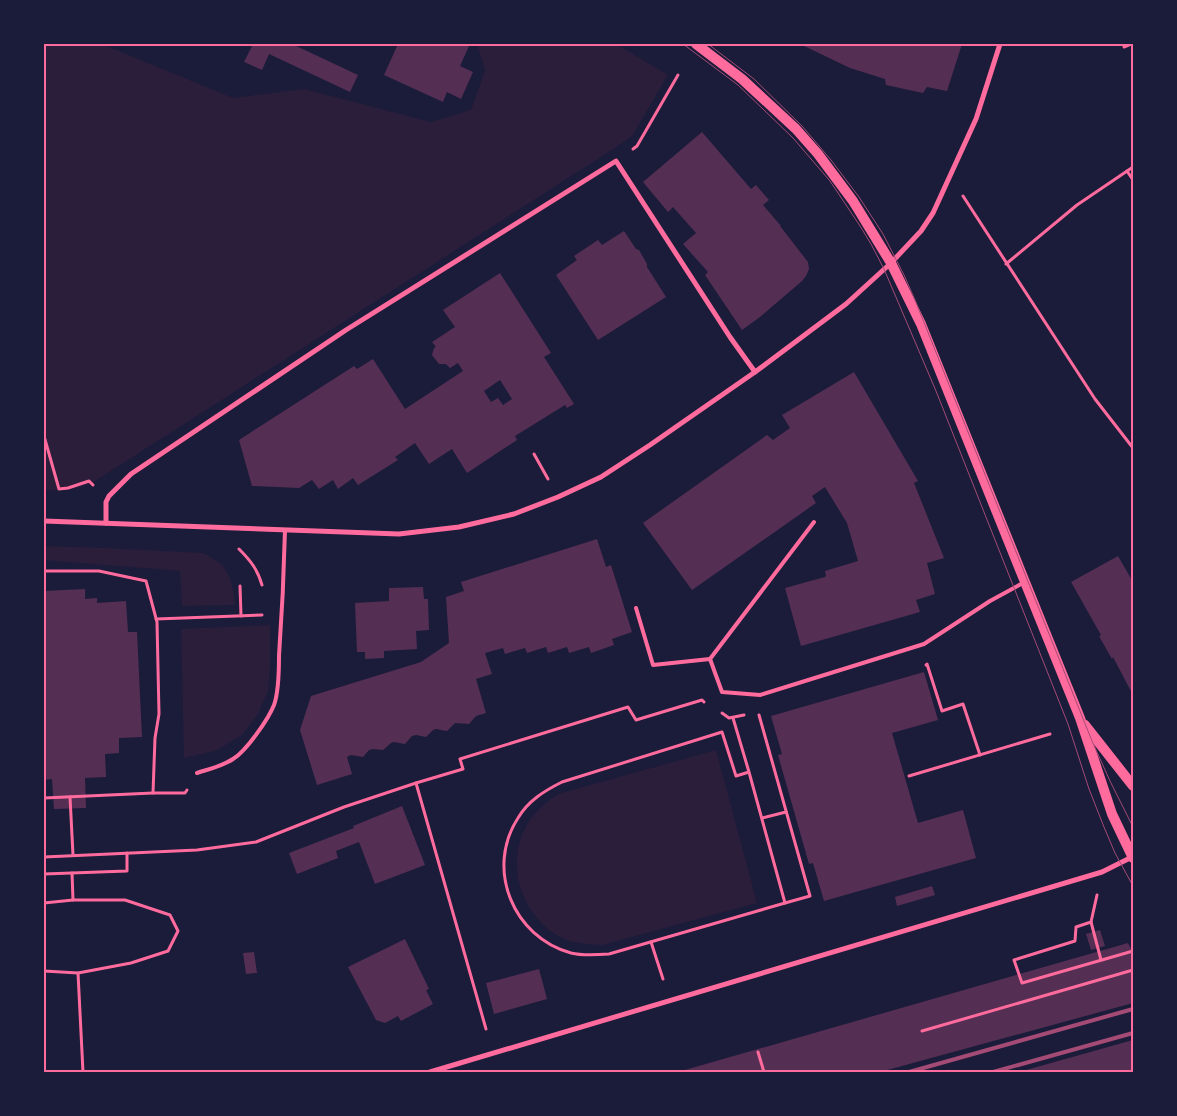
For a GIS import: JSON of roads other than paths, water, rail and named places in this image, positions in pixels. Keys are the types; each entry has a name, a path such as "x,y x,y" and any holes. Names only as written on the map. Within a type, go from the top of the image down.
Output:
{"main road":[{"path":"696,44 742,78 796,129 818,154 853,201 892,263 920,324 1025,582 1080,718 1112,814 1133,857"},
{"path":"1080,718 1133,786"}],"street":[{"path":"44,521 399,534 459,527 514,514 558,497 601,476 755,372 846,304 892,263 921,231 933,213 948,183 976,119 1000,44"},
{"path":"106,523 106,502 108,496 130,474 346,330 616,161 755,372"},
{"path":"430,1072 1102,872 1133,857"}],"lane":[{"path":"636,608 654,664 710,659 814,522"},
{"path":"197,772 233,759 263,725 274,704 282,615 286,530"},
{"path":"710,659 722,692 760,695 924,644 990,601 1025,582"}],"tram line":[{"path":"683,44 738,85 793,138 830,181 871,244 884,269 936,391 1068,724 1089,789 1104,827 1115,853 1133,886"},
{"path":"708,44 754,79 802,126 859,197 883,234 915,300 1092,741 1133,827"}],"railway":[{"path":"909,1072 1133,1009"},
{"path":"993,1072 1133,1033"}]}
